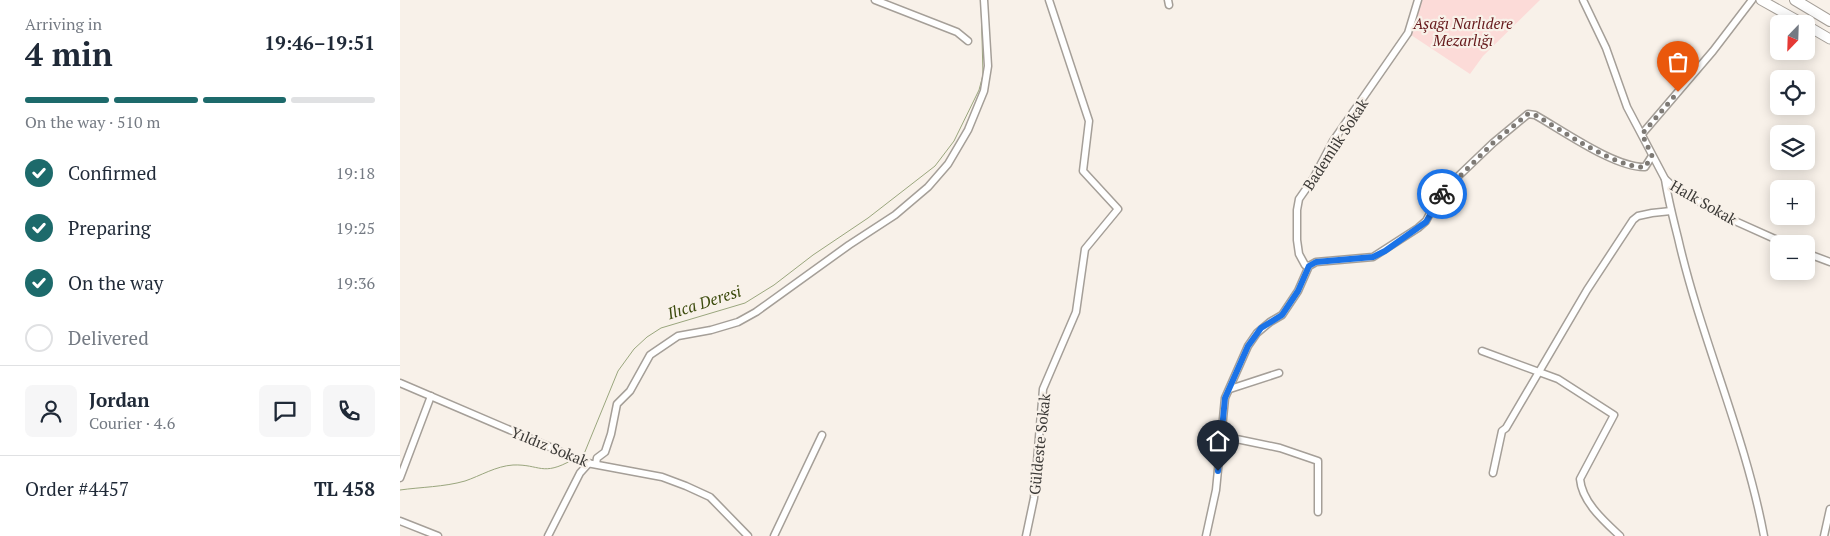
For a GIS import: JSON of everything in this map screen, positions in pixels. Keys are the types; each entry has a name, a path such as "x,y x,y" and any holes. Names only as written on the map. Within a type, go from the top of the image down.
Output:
{"highway":[{"path":"1795,0 1830,21"}],"main road":[{"path":"1761,0 1788,15"},
{"path":"1815,30 1830,39"}],"street":[{"path":"875,0 957,32 968,41"},
{"path":"596,464 597,458 604,452 611,434 617,404 630,391 650,355 678,336 711,330 738,322 756,312 849,245 895,215 928,187 943,170 968,130 984,91 988,66 984,0"},
{"name":"Güldeste Sokak","path":"1026,536 1034,498 1039,416 1043,388 1076,312 1085,249 1118,209 1083,171 1089,121 1049,0"},
{"name":"Bademlik Sokak","path":"1309,266 1305,265 1299,254 1297,210 1299,199 1313,179 1333,141 1408,33 1418,0"},
{"name":"Halk Sokak","path":"1583,0 1606,48 1628,107 1665,178 1675,188 1726,217 1770,237"},
{"path":"1642,134 1713,51 1752,0"},
{"path":"1206,536 1216,490 1222,436 1222,412 1225,398 1248,346 1261,328 1282,315 1298,291 1309,266 1316,262 1373,257 1418,228 1426,222 1448,186 1493,143 1528,114 1535,115 1585,144 1634,168 1645,167 1652,156"},
{"path":"1665,178 1671,211 1696,308 1749,466 1764,536"},
{"path":"1493,473 1502,432 1610,252 1632,220 1652,212 1671,211"},
{"path":"1815,256 1830,262"},
{"path":"1482,351 1558,379 1614,415 1580,479 1581,486 1592,506 1620,536"},
{"path":"1230,389 1279,373"},
{"name":"Yıldız Sokak","path":"400,383 568,456 588,463 662,477 686,486 710,497 748,536"},
{"path":"400,478 431,396"},
{"path":"774,536 822,435"},
{"path":"1222,436 1280,448 1318,461 1318,512"},
{"path":"548,536 580,473 588,463"},
{"path":"1824,536 1830,509"},
{"path":"400,521 438,536"}],"green space":[{"name":"Aşağı Narlıdere Mezarlığı","path":"1418,0 1540,0 1483,56 1470,74 1408,33"}],"waterway":[{"name":"Ilıca Deresi","path":"580,456 584,454 618,371 634,349 647,337 661,328 745,303 774,285 813,255 868,218 935,166 954,141 979,90 983,75 981,0"},
{"name":"Ilıca Deresi","path":"400,490 457,483 507,466 522,465 547,469 572,460"}],"way so far":[{"path":"1442,194 1448,186 1522,116 1528,114 1535,115 1573,138 1625,164 1634,168 1645,167 1652,156 1642,134 1678,92"}],"route":[{"path":"1218,471 1223,426 1222,412 1225,398 1239,366 1256,333 1282,315 1298,291 1309,266 1316,262 1373,257 1385,251 1426,222 1442,194"}]}
